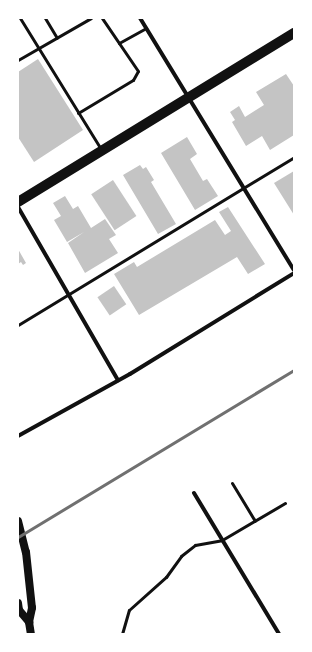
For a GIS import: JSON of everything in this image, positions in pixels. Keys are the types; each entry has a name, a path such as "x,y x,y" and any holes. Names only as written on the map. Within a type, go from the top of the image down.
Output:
{"main road":[{"path":"18,202 187,97 294,33"},
{"path":"18,521 26,552 32,608 29,622 31,634"},
{"path":"18,603 19,610 29,622"}],"street":[{"path":"18,436 118,380 294,271 140,18"},
{"path":"18,207 118,380"},
{"path":"194,493 279,634"}],"lane":[{"path":"20,18 102,150"},
{"path":"45,18 56,38"},
{"path":"18,60 91,18"},
{"path":"78,113 133,80 138,71 102,18"},
{"path":"119,43 146,28"},
{"path":"18,325 294,157"},
{"path":"232,483 255,521"},
{"path":"122,634 129,610 166,577 181,556 195,545 222,540 285,503"}],"building":[{"path":"38,59 83,130 34,162 18,137 18,72"},
{"path":"286,74 294,86 294,135 270,150 262,136 246,146 232,122 235,120 230,112 239,106 245,117 264,105 256,92"},
{"path":"187,137 197,154 190,159 203,181 207,179 218,196 195,210 161,153"},
{"path":"140,165 143,169 146,167 154,180 151,182 176,224 158,234 123,175"},
{"path":"294,171 294,215 274,183"},
{"path":"113,180 136,216 115,230 91,194"},
{"path":"65,196 73,209 78,206 91,228 105,219 116,235 109,239 118,253 85,273 68,243 84,232 67,242 54,220 61,216 53,203"},
{"path":"228,207 265,264 248,274 237,257 139,315 114,274 134,262 137,267 215,220 225,235 231,231 219,212"},
{"path":"18,249 26,263 23,265 21,262 18,264"},
{"path":"114,286 126,304 110,315 97,297"}],"railway":[{"path":"18,537 294,370"}]}
